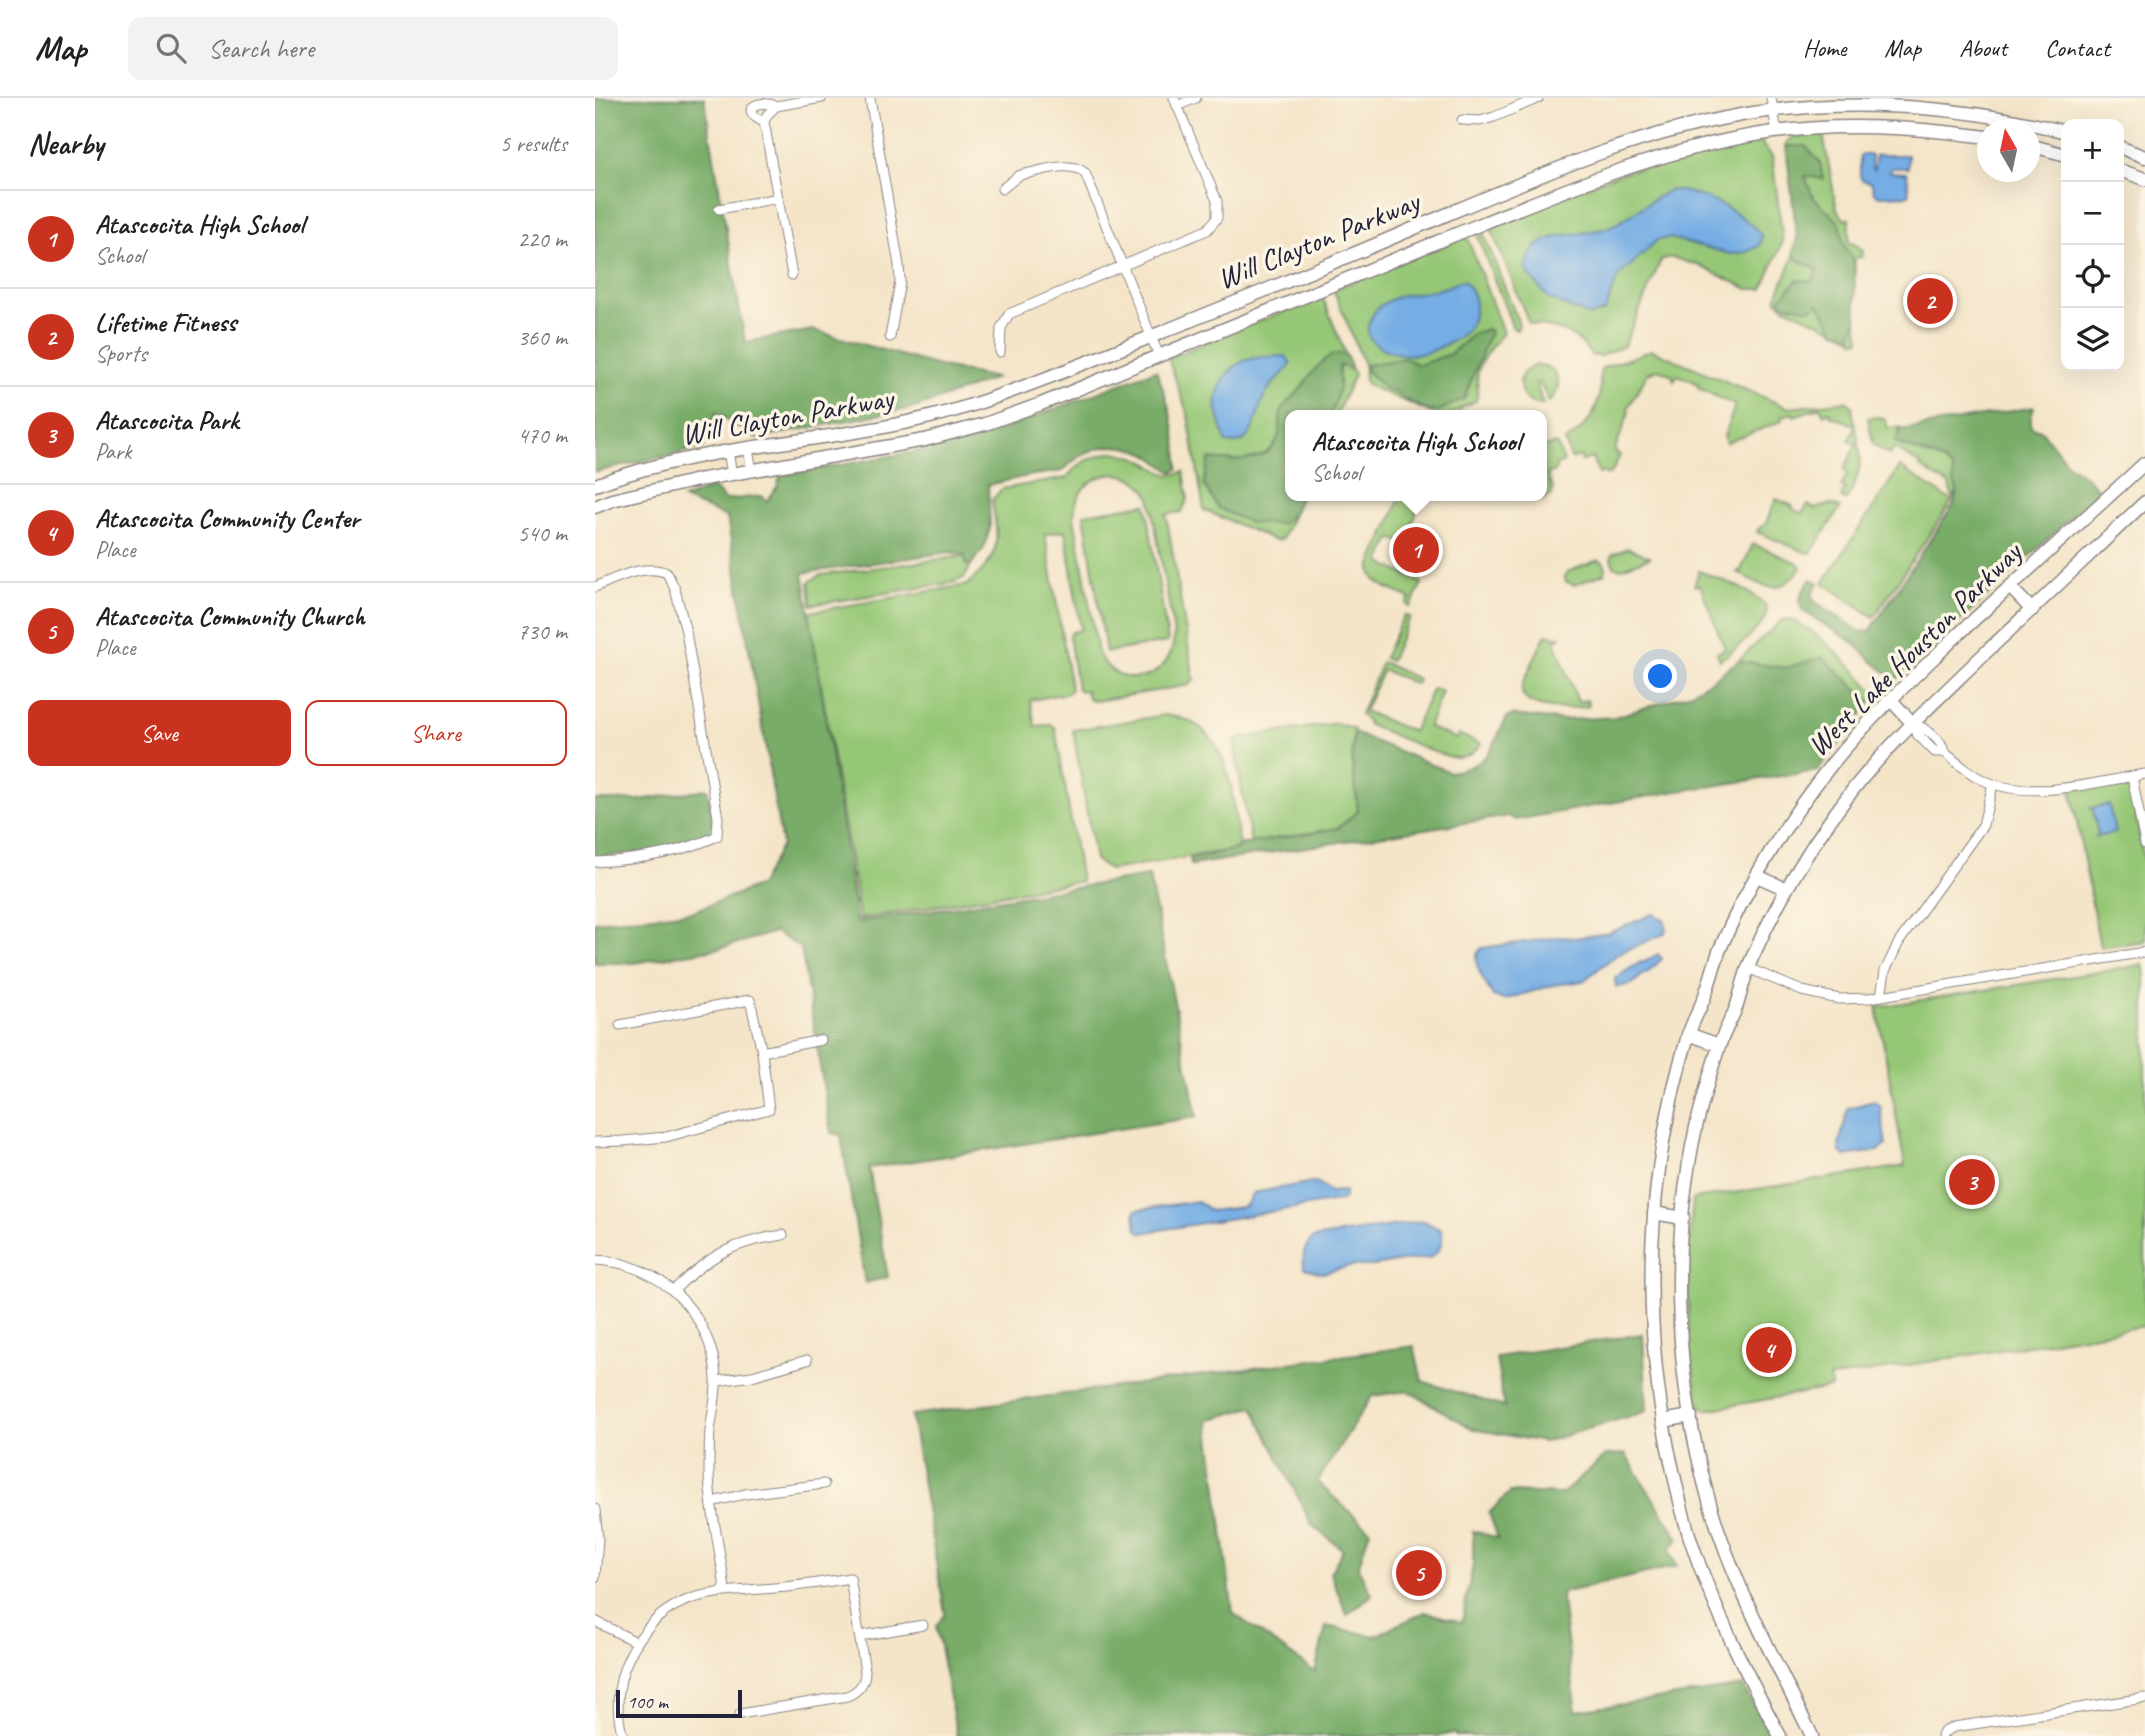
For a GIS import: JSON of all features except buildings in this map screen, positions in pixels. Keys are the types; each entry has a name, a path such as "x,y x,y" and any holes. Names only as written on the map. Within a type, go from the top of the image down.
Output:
{"main road":[{"name":"Will Clayton Parkway","path":"600,483 658,466 890,425 948,412 1024,387 1604,151 1772,104 1924,108 2000,118 2061,131"},
{"name":"Will Clayton Parkway","path":"595,507 612,500 732,474 954,433 1041,404 1483,222 1625,168 1695,147 1777,132 1865,127 1907,128 1977,136"},
{"path":"2040,148 2061,154"},
{"path":"2124,149 2145,157"},
{"path":"2124,172 2145,179"},
{"path":"1316,270 1324,288"},
{"name":"West Lake Houston Parkway","path":"1780,1736 1722,1622 1700,1566 1683,1514 1663,1421 1653,1338 1650,1259 1656,1184 1666,1122 1688,1034 1705,995 1721,945 1757,876 1789,823 1828,769 1856,735 1891,700 2145,463"},
{"path":"600,483 612,500"},
{"name":"West Lake Houston Parkway","path":"1812,1736 1741,1591 1715,1521 1701,1473 1681,1338 1680,1254 1685,1193 1696,1126 1719,1045 1736,1006 1748,968 1786,889 1816,841 1854,789 1912,723 2145,502"},
{"path":"2010,587 2032,610"},
{"path":"1891,700 1912,723"},
{"path":"1757,876 1786,889"},
{"path":"1688,1034 1719,1045"},
{"path":"1654,1213 1683,1218"},
{"path":"1663,1421 1691,1416"}],"street":[{"path":"792,275 764,122 776,106 822,98"},
{"path":"870,98 899,265 900,282 890,337"},
{"path":"1000,352 1001,327 1009,314 1207,230 1217,218 1217,201 1175,102 1196,98"},
{"path":"1462,120 1480,121 1539,98"},
{"path":"764,122 755,118 750,109 756,99 769,100 776,106"},
{"path":"1772,104 1777,132"},
{"path":"1002,189 1024,174 1072,166 1079,168 1088,180 1159,356"},
{"path":"719,209 778,198"},
{"path":"748,449 752,471"},
{"path":"728,452 732,474"},
{"path":"595,587 647,570 658,569 667,573 675,589 687,632 717,818 717,836 701,844 643,858 595,862"},
{"path":"1912,723 1924,728 1943,746 1944,752 1964,769 1993,784 2009,788 2042,790 2145,774"},
{"path":"2132,776 2145,844"},
{"path":"1881,996 1885,971 1899,942 1983,825 1993,784"},
{"path":"1748,968 1802,991 1839,999 1881,996 2145,952"},
{"path":"595,1142 666,1137 769,1109 762,1052 750,1000 620,1025"},
{"path":"762,1052 821,1040"},
{"path":"674,1290 707,1260 725,1250 748,1241 783,1235"},
{"path":"595,1260 622,1264 649,1273 674,1290 689,1306 710,1343 717,1381 709,1461 725,1590"},
{"path":"717,1381 752,1376 807,1360"},
{"path":"712,1502 745,1494 824,1484"},
{"path":"595,1508 598,1539 595,1577"},
{"path":"623,1736 618,1696 623,1668 636,1642 652,1623 675,1605 706,1593 725,1590 785,1587 850,1578 865,1671 864,1682 860,1688 847,1696 740,1714"},
{"path":"595,1621 636,1642"},
{"path":"860,1636 923,1625"},
{"path":"1942,1736 1954,1727 2145,1698"}],"green space":[{"path":"595,98 704,98 745,342 813,330 938,366 996,378 918,407 757,438 716,413 703,448 595,472"},
{"path":"1823,134 1837,210 1844,219 1849,218 1849,243 1855,244 1863,251 1862,257 1855,258 1855,310 1860,340 1854,341 1853,338 1784,307 1776,299 1799,244 1786,143 1793,137"},
{"path":"1762,141 1772,156 1783,241 1763,289 1748,289 1698,265 1669,258 1660,262 1624,346 1600,356 1591,355 1581,342 1564,331 1529,323 1492,231 1493,224 1618,174 1719,148"},
{"path":"1786,146 1806,146 1820,163 1823,179 1805,176 1813,197 1840,223 1844,245 1854,262 1856,321 1851,336 1835,331 1819,304 1809,309 1784,304 1780,299 1797,280 1812,281 1818,270 1798,260 1793,253 1797,238"},
{"path":"1476,232 1483,232 1519,324 1517,330 1513,328"},
{"path":"1463,237 1468,239 1503,333 1480,366 1476,401 1460,408 1461,410 1424,410 1367,385 1364,364 1335,289"},
{"path":"1322,296 1354,375 1338,410 1285,410 1285,501 1299,501 1282,539 1276,541 1204,510 1188,415 1168,358"},
{"path":"1487,329 1490,332 1464,399 1440,410 1427,410 1404,399 1393,390 1387,390 1366,370 1366,365 1405,358 1419,365 1450,354 1473,334"},
{"path":"1652,350 1789,408 1846,401 1852,406 1855,425 1831,416 1829,411 1824,414 1820,407 1794,416 1792,413 1781,417 1782,421 1726,443 1724,437 1735,405 1698,388 1697,383 1678,375 1674,381 1672,375 1658,369 1648,373 1628,408 1629,412 1615,450 1620,455 1612,472 1607,475 1604,472 1599,474 1592,458 1582,461 1580,456 1571,459 1565,441 1584,426 1593,413 1599,398 1602,368"},
{"path":"1340,353 1347,357 1352,370 1340,365 1338,391 1332,410 1285,410 1285,501 1298,501 1293,514 1282,524 1250,523 1218,508 1204,484 1209,459 1247,459 1257,457 1272,448 1277,440 1284,406 1321,363"},
{"path":"1536,365 1550,369 1557,378 1557,390 1549,402 1540,383 1536,383 1543,405 1526,399 1521,390 1524,371"},
{"path":"1156,370 1174,432 1178,469 1173,472 1149,455 1133,449 1111,446 1090,451 1063,471 988,485 990,528 984,548 971,565 966,565 965,555 950,552 803,573 857,922 1149,876 1197,1117 869,1168 888,1277 865,1283 841,1135 831,1133 801,948 775,932 721,948 635,963 595,963 595,922 692,912 760,885 782,845 727,517 683,499 713,487 725,500 762,496 767,501 778,485 780,474 787,471 789,474 970,442"},
{"path":"2034,407 2031,427 2041,430 2068,464 2099,491 1955,626 1933,627 1931,632 1939,635 1896,680 1854,643 1803,611 1800,598 1811,579 1819,583 1812,594 1814,601 1861,632 1870,631 1954,504 1957,491 1953,470 1942,460 1895,442 1901,430"},
{"path":"1868,418 1885,419 1888,428 1901,427 1898,435 1900,445 1942,460 1953,470 1957,491 1953,499 1949,485 1920,467 1921,465 1895,448 1889,455 1873,444"},
{"path":"1855,426 1860,464 1856,482 1846,500 1841,498 1845,489 1841,487 1848,472 1844,470 1856,444 1849,440"},
{"path":"1557,444 1564,462 1556,465 1556,471 1547,474 1547,446"},
{"path":"1114,452 1135,457 1167,474 1184,471 1188,498 1182,512 1166,514 1194,680 1189,685 1096,701 1088,698 1086,690 1077,688 1069,636 1072,632 1081,630 1065,531 1045,534 1071,689 1068,693 1030,700 1035,726 1055,727 1081,881 860,919 809,612 967,585 992,556 996,527 992,500 1002,489 1067,478 1071,472 1094,457","holes":["1112,474 1135,480 1150,497 1174,633 1172,649 1165,662 1144,677 1119,675 1107,666 1098,653 1074,517 1077,501 1084,488 1096,479"]},
{"path":"1900,467 1952,501 1874,617 1823,583"},
{"path":"1547,474 1553,490 1551,496 1547,498"},
{"path":"1776,499 1802,513 1808,505 1815,509 1830,504 1840,508 1811,553 1807,553 1757,532 1765,525"},
{"path":"1399,501 1421,501 1405,543 1390,540 1380,562 1422,583 1411,607 1407,605 1410,598 1378,583 1371,572 1371,565"},
{"path":"1146,504 1168,642 1106,652 1084,514"},
{"path":"1753,544 1798,563 1801,568 1785,584 1778,587 1764,586 1756,582 1737,572 1741,570"},
{"path":"1628,548 1651,557 1620,569 1614,566 1611,559 1613,554"},
{"path":"965,556 971,565 965,577 955,582 811,605 809,582 821,575"},
{"path":"1598,560 1603,562 1605,573 1575,585 1566,582 1564,577 1567,572"},
{"path":"1699,571 1747,591 1766,608 1763,621 1757,629 1720,660 1717,653 1725,649 1700,585 1694,586"},
{"path":"1404,615 1410,617 1390,661 1384,658"},
{"path":"1785,619 1795,622 1821,639 1878,696 1871,702 1822,657 1786,668 1738,661"},
{"path":"1546,634 1562,636 1555,641 1578,702 1587,700 1589,706 1558,708 1535,705 1522,693 1523,683"},
{"path":"1822,657 1871,702 1817,771 1678,791 1515,820 1509,816 1191,865 1190,859 1236,849 1239,845 1338,828 1358,811 1352,759 1354,733 1450,772 1481,761 1492,747 1507,717 1513,715 1559,720 1615,717 1688,694 1738,661 1786,668"},
{"path":"1382,662 1418,679 1416,684 1383,670 1364,711 1413,732 1433,688 1442,692 1428,727 1456,739 1458,734 1481,744 1479,747 1465,757 1451,757 1367,724 1360,714"},
{"path":"1165,715 1187,720 1204,731 1216,745 1230,783 1239,845 1236,849 1110,870 1095,860 1073,730"},
{"path":"1336,723 1354,729 1352,759 1358,811 1338,828 1251,843 1234,743 1237,739"},
{"path":"2124,781 2130,787 2145,865 2145,941 2100,947 2071,789"},
{"path":"707,789 712,819 711,828 705,835 693,841 658,849 595,857 595,800 640,800"},
{"path":"2143,965 2145,1326 1830,1378 1831,1388 1706,1410 1698,1402 1689,1349 1688,1254 1693,1199 1905,1166 1877,1007"},
{"path":"1643,1334 1647,1411 1544,1442 1473,1429 1408,1391 1372,1396 1317,1482 1370,1530 1358,1567 1372,1595 1347,1615 1330,1573 1343,1550 1312,1525 1253,1407 1208,1420 1233,1613 1315,1672 1326,1626 1375,1636 1425,1612 1462,1622 1473,1565 1473,1531 1498,1538 1489,1513 1510,1492 1562,1494 1606,1455 1625,1454 1679,1539 1669,1549 1677,1566 1561,1593 1576,1711 1743,1686 1771,1736 1455,1736 1455,1733 1439,1736 957,1736 936,1626 945,1614 911,1415 1414,1346 1422,1381 1504,1407 1496,1357"}],"water":[{"path":"1860,155 1871,155 1874,170 1876,155 1908,155 1908,168 1891,168 1890,171 1907,173 1909,195 1879,196 1874,192 1872,183 1862,180 1860,176"},
{"path":"1670,190 1695,194 1733,211 1762,236 1760,245 1747,252 1730,254 1670,238 1657,240 1617,278 1605,311 1590,316 1549,299 1526,271 1530,256 1537,246 1547,240 1609,227"},
{"path":"1464,281 1467,285 1475,304 1469,327 1459,337 1432,351 1412,355 1383,349 1370,337 1370,320 1381,305 1397,297 1432,291"},
{"path":"1286,356 1291,364 1268,391 1249,435 1236,443 1226,443 1217,402 1223,380 1233,368 1247,360"},
{"path":"2109,805 2115,833 2096,837 2098,834 2091,808"},
{"path":"1653,914 1664,919 1667,929 1664,934 1619,953 1583,981 1553,985 1504,1000 1493,996 1477,965 1476,958 1482,948 1608,933"},
{"path":"1658,954 1662,959 1646,974 1632,984 1616,987 1615,978"},
{"path":"1874,1101 1880,1105 1886,1145 1877,1151 1845,1156 1840,1152 1839,1146 1848,1108"},
{"path":"1313,1182 1330,1192 1345,1191 1345,1198 1142,1233 1137,1230 1136,1210 1198,1201 1210,1211 1242,1207 1253,1193"},
{"path":"1424,1221 1441,1230 1442,1235 1441,1246 1430,1258 1374,1266 1351,1266 1322,1273 1304,1268 1304,1252 1313,1238"}],"place":[{"name":"Lifetime Fitness","path":"1930,301"},
{"name":"Atascocita High School","path":"1416,550"},
{"name":"Atascocita Park","path":"1972,1182"},
{"name":"Atascocita Community Center","path":"1769,1350"},
{"name":"Atascocita Community Church","path":"1419,1573"}]}
